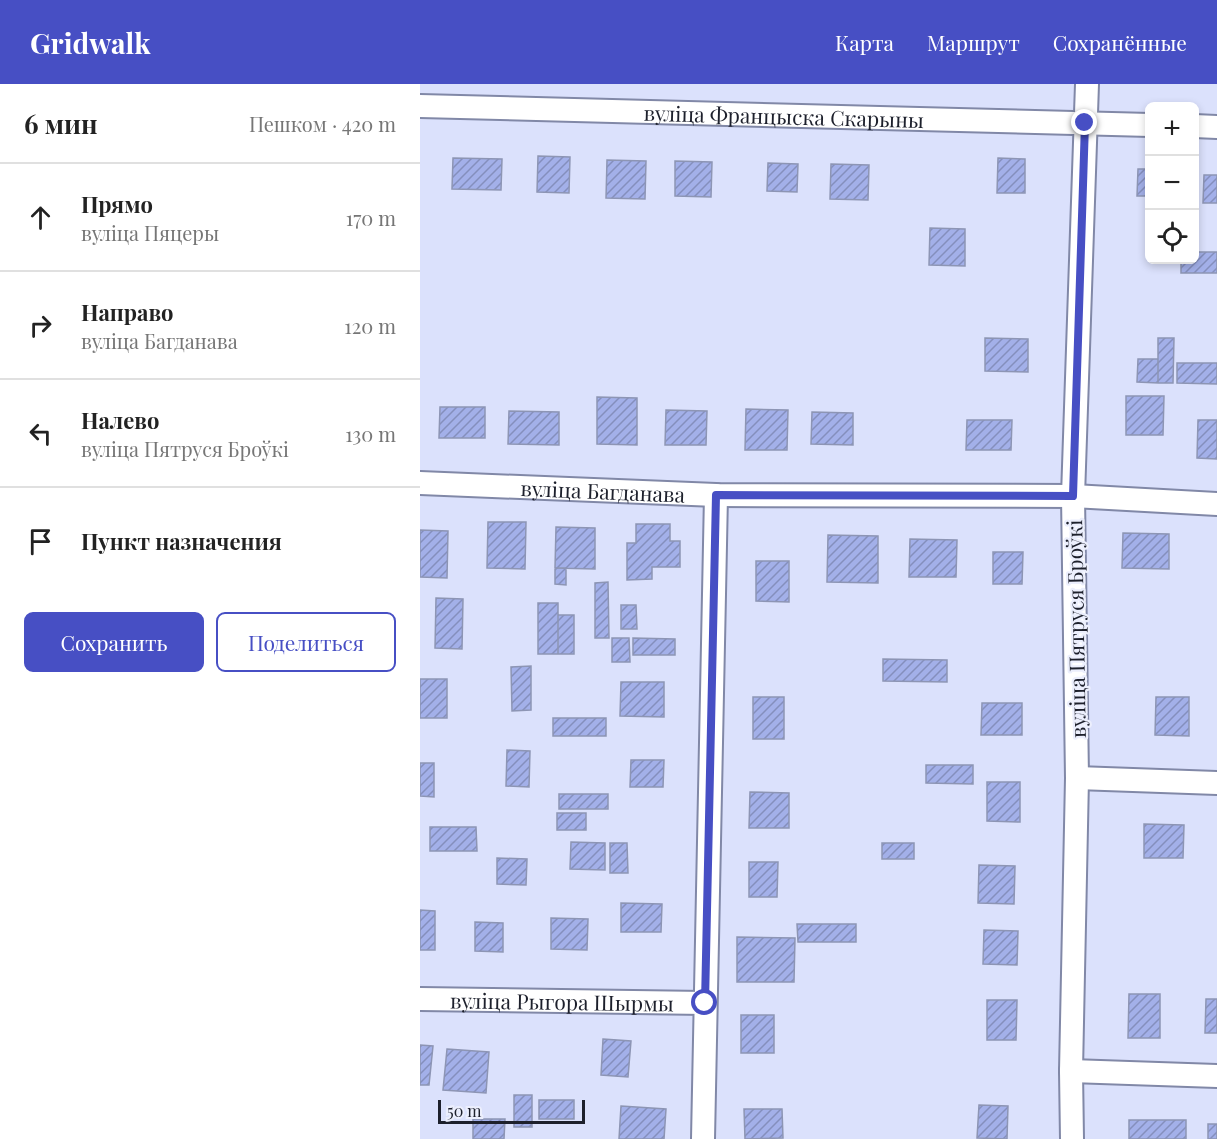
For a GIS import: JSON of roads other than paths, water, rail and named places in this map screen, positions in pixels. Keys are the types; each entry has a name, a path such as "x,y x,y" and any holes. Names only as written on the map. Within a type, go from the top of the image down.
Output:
{"street":[{"name":"вуліца Пятруся Броўкі","path":"1072,1139 1071,1071 1077,778 1073,496 1087,84"},
{"name":"вуліца Францыска Скарыны","path":"420,106 1145,125"},
{"path":"1199,126 1217,127"},
{"name":"вуліца Багданава","path":"420,483 716,495 1073,496 1217,504"},
{"path":"703,1139 716,495"},
{"path":"1077,778 1217,783"},
{"name":"вуліца Рыгора Шырмы","path":"420,999 705,1003"},
{"path":"1071,1071 1217,1076"}]}
